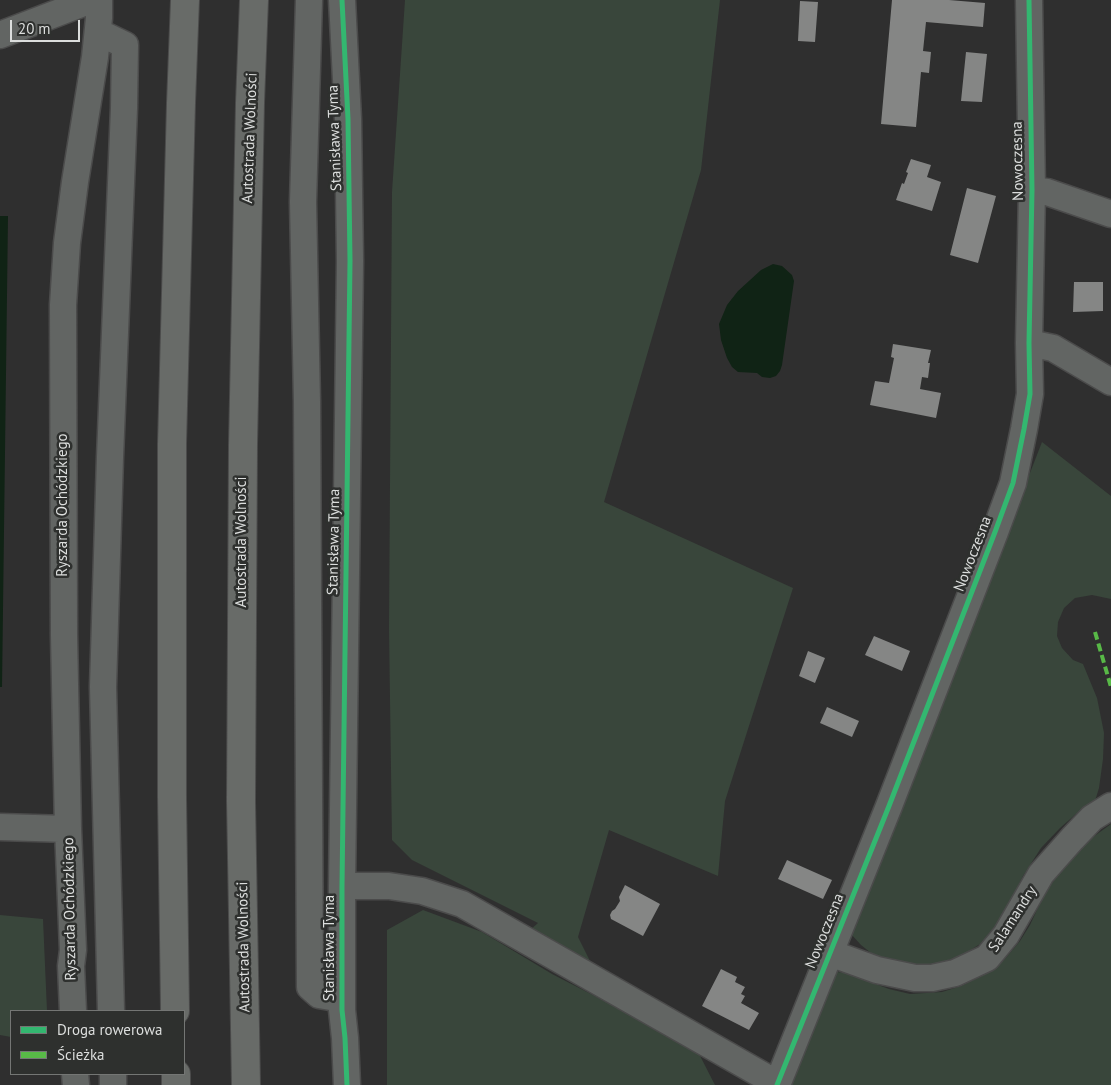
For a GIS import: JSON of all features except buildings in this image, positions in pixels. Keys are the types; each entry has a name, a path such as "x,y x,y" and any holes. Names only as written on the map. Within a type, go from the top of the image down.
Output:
{"highway":[{"path":"175,1010 172,797 172,444 180,103 185,0"},
{"name":"Autostrada Wolności","path":"246,1085 242,801 243,445 254,0"}],"street":[{"name":"Ryszarda Ochódzkiego","path":"73,1010 64,635 63,306 67,243 75,182 96,57 99,0"},
{"path":"309,0 303,202 307,412 310,987 319,995 342,999"},
{"name":"Stanisława Tyma","path":"342,0 348,119 350,252 342,886 342,1010 347,1085"},
{"name":"Nowoczesna","path":"342,886 389,886 422,891 462,904 778,1085 896,788 1013,483 1030,394 1032,190 1028,0"},
{"path":"0,35 81,4"},
{"path":"98,32 125,44 103,687 111,1010"},
{"path":"1032,190 1047,192 1111,214"},
{"path":"1029,343 1053,348 1111,382"},
{"path":"0,806 0,827 68,829"},
{"name":"Salamandry","path":"830,953 877,970 915,978 932,978 955,974 987,958 1006,935 1041,874 1092,818 1111,806"}],"shaded area":[{"path":"405,0 720,0 701,170 604,502 793,588 725,801 718,876 609,830 578,937 591,963 529,931 538,923 412,860 392,840 389,628 392,192"},
{"path":"0,216 8,216 2,687 0,687"},
{"path":"773,264 782,266 792,275 794,281 782,365 776,376 770,378 762,377 757,373 738,372 732,367 721,340 719,324 727,305 738,291 761,270"},
{"path":"1042,442 1111,496 1111,599 1092,595 1075,598 1064,608 1058,622 1057,636 1062,648 1073,660 1083,664 1097,698 1104,733 1099,788 1095,801 1084,807 1041,848 1023,876 1001,920 980,944 961,956 939,963 921,965 899,964 871,953 851,934"},
{"path":"1111,824 1111,1085 789,1085 836,972 850,973 889,989 910,994 942,992 961,986 984,975 1004,960 1020,941 1043,897 1078,848"},
{"path":"423,910 482,932 552,974 696,1048 715,1085 387,1085 387,930"},
{"path":"0,915 43,919 47,1010 10,1010 10,1037 0,1035"}],"marked path":[{"path":"1095,632 1111,687"}],"cycle path":[{"path":"342,0 348,119 350,261 342,886 342,1010 347,1085"},
{"path":"777,1085 889,806 1013,483 1030,394 1032,190 1029,0"}]}
